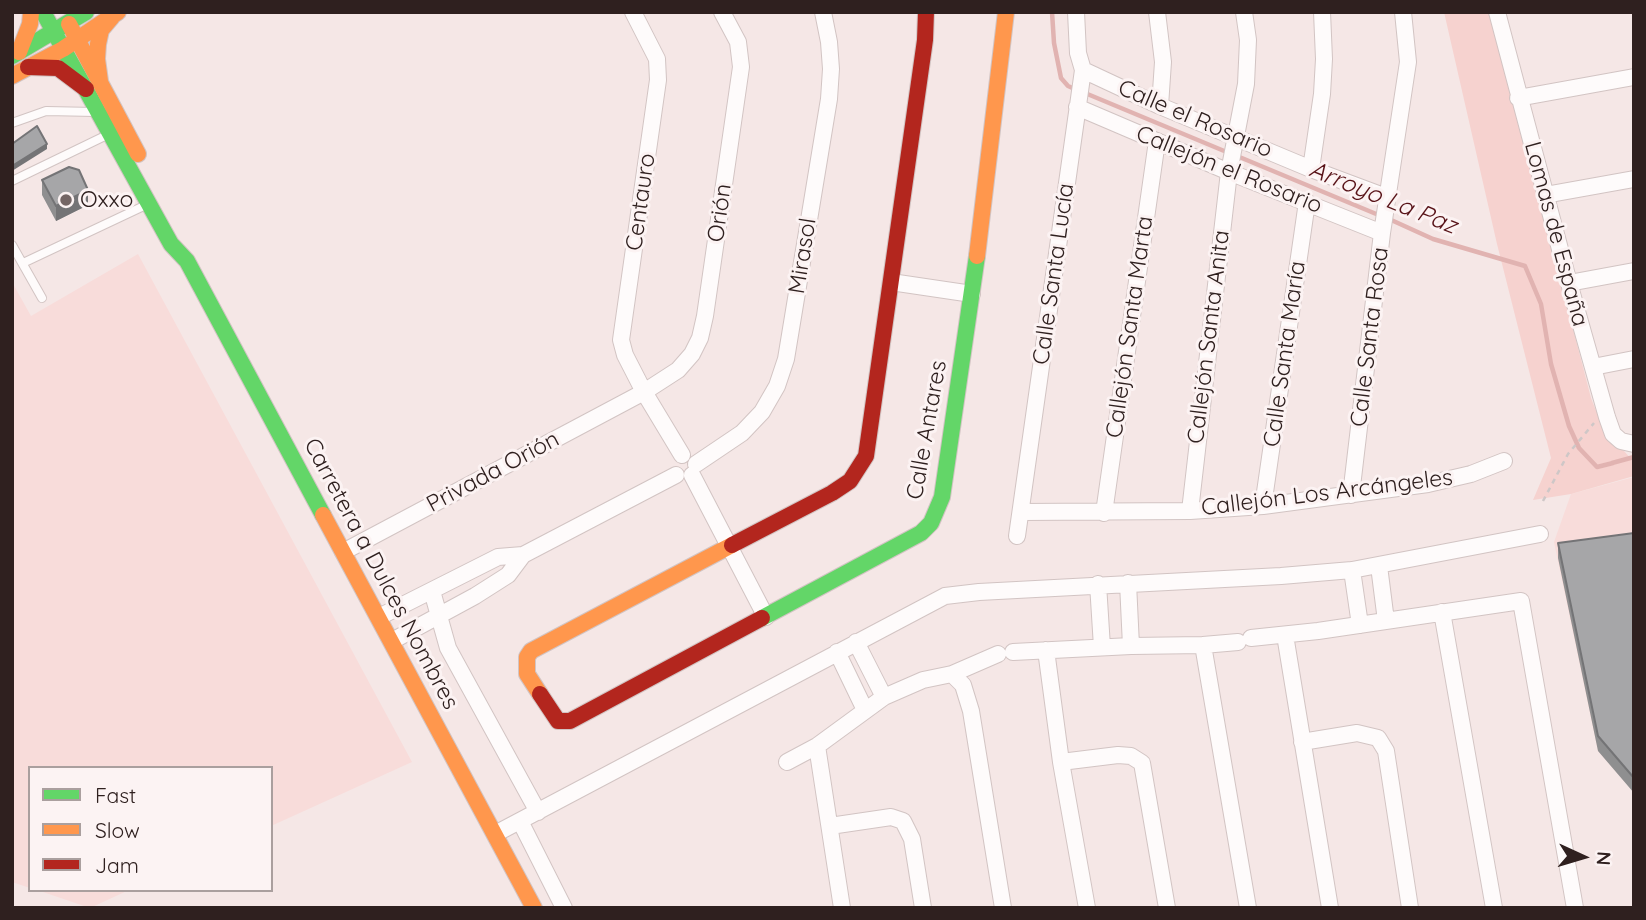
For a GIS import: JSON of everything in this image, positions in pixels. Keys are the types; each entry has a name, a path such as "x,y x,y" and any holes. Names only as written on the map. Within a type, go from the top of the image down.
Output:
{"street":[{"path":"15,54 30,24 31,12"},
{"name":"Carretera a Dulces Nombres","path":"43,12 63,49 93,85 182,237 187,261"},
{"path":"15,54 53,34 66,18 86,12"},
{"name":"Centauro","path":"633,12 653,50 659,69 621,332 622,347 686,467"},
{"name":"Orión","path":"644,392 678,370 692,354 700,338 705,316 741,67 738,42 722,12"},
{"name":"Mirasol","path":"379,617 498,557 523,555 743,433 762,412 777,386 786,359 829,99 830,42 823,12"},
{"path":"729,547 832,493 850,481 866,456 925,40 926,12"},
{"name":"Calle Antares","path":"729,547 531,651 527,657 527,674 554,717 564,722 570,721 921,533 931,523 942,497 972,294 1006,12"},
{"name":"Calle Santa Lucía","path":"1017,536 1083,72 1078,54 1076,12"},
{"path":"1157,12 1163,62 1160,106"},
{"name":"Callejón Santa Anita","path":"1189,511 1230,168 1247,70 1248,40 1244,12"},
{"path":"1311,169 1324,59 1322,12"},
{"name":"Calle Santa Rosa","path":"1351,495 1382,228 1408,62 1403,12"},
{"name":"Lomas de España","path":"1497,12 1518,98 1605,411 1613,434 1621,441 1632,444"},
{"path":"12,76 63,49 116,13"},
{"path":"27,67 58,68 93,85 101,30 116,13"},
{"name":"Carretera a Dulces Nombres","path":"66,18 78,39 93,85 98,112 172,244 187,261 495,834 528,906"},
{"name":"Calle el Rosario","path":"1083,72 1235,139 1386,201"},
{"path":"1518,98 1634,77"},
{"name":"Callejón el Rosario","path":"1077,105 1307,202 1382,228"},
{"name":"Callejón Santa Marta","path":"1104,513 1157,141"},
{"path":"1545,194 1634,180"},
{"name":"Calle Santa María","path":"1263,506 1307,202"},
{"path":"1569,283 1634,271"},
{"path":"891,282 972,294"},
{"path":"1592,367 1634,359"},
{"name":"Privada Orión","path":"343,552 644,392"},
{"name":"Callejón Los Arcángeles","path":"1021,512 1189,511 1263,506 1449,479 1471,474 1504,460"},
{"path":"686,467 766,617"},
{"path":"495,834 945,596 1098,584 1352,570 1540,534"},
{"name":"Mirasol","path":"392,641 508,575 523,555"},
{"path":"1378,566 1386,621"},
{"path":"1352,570 1360,625"},
{"path":"1128,583 1131,646"},
{"path":"1098,584 1102,647"},
{"path":"432,591 447,648 538,812"},
{"path":"787,762 817,746 884,697 923,680 952,674 1005,653 1046,649 1203,645 1521,601 1575,908"},
{"path":"1442,612 1494,908"},
{"path":"1285,635 1330,908"},
{"path":"856,642 884,697"},
{"path":"1203,645 1248,908"},
{"path":"1046,649 1087,908"},
{"path":"838,652 865,710"},
{"path":"952,674 959,679 968,699 1003,908"},
{"path":"1302,742 1357,733 1378,738 1386,751 1410,908"},
{"path":"817,746 842,908"},
{"path":"1062,762 1118,755 1131,756 1142,762 1167,908"},
{"path":"830,826 891,817 903,821 912,839 923,908"},
{"path":"520,821 564,908"}],"lane":[{"path":"12,123 46,111 98,112"},
{"path":"12,181 110,134"},
{"path":"22,164 28,174"},
{"path":"23,263 148,203"},
{"path":"12,244 42,298"}],"path":[{"path":"1543,501 1567,454 1605,411"}],"shaded area":[{"path":"1444,12 1491,12 1591,398 1608,441 1624,451 1634,462 1634,476 1571,494 1533,500 1551,458 1497,244"},
{"path":"138,254 412,762 273,825 273,766 28,766 28,887 12,882 12,282 31,316"},
{"path":"1634,477 1634,792 1598,751 1554,542 1571,494"},
{"path":"43,892 125,892 90,908"}],"building":[{"path":"37,126 47,144 12,166 12,144"},
{"path":"69,167 79,170 88,190 56,206 42,180"},
{"path":"1634,533 1634,778 1598,736 1558,543"}],"waterway":[{"name":"Arroyo La Paz","path":"1052,12 1054,43 1061,78 1068,86 1077,90"},
{"name":"Arroyo La Paz","path":"1085,93 1229,153"},
{"name":"Arroyo La Paz","path":"1237,156 1381,216"},
{"name":"Arroyo La Paz","path":"1389,219 1433,239 1525,266 1541,304 1551,364 1569,426 1579,448 1597,467 1613,463"},
{"name":"Arroyo La Paz","path":"1612,463 1634,457"}],"traffic: fast":[{"path":"43,12 171,244 187,261 323,515"},
{"path":"12,56 86,12"},
{"path":"762,618 921,533 931,523 942,497 977,256"}],"traffic: slow":[{"path":"19,52 30,24 31,12"},
{"path":"12,76 63,49 118,12"},
{"path":"977,256 1006,12"},
{"path":"100,81 98,44 101,30 112,17"},
{"path":"69,24 138,154"},
{"path":"323,515 534,908"},
{"path":"540,694 527,674 527,657 531,651 732,545"}],"traffic: jam":[{"path":"732,545 832,493 850,481 866,456 925,40 926,12"},
{"path":"28,67 58,68 86,89"},
{"path":"540,694 558,721 570,721 762,618"}],"place":[{"name":"Oxxo","path":"66,200"}]}
